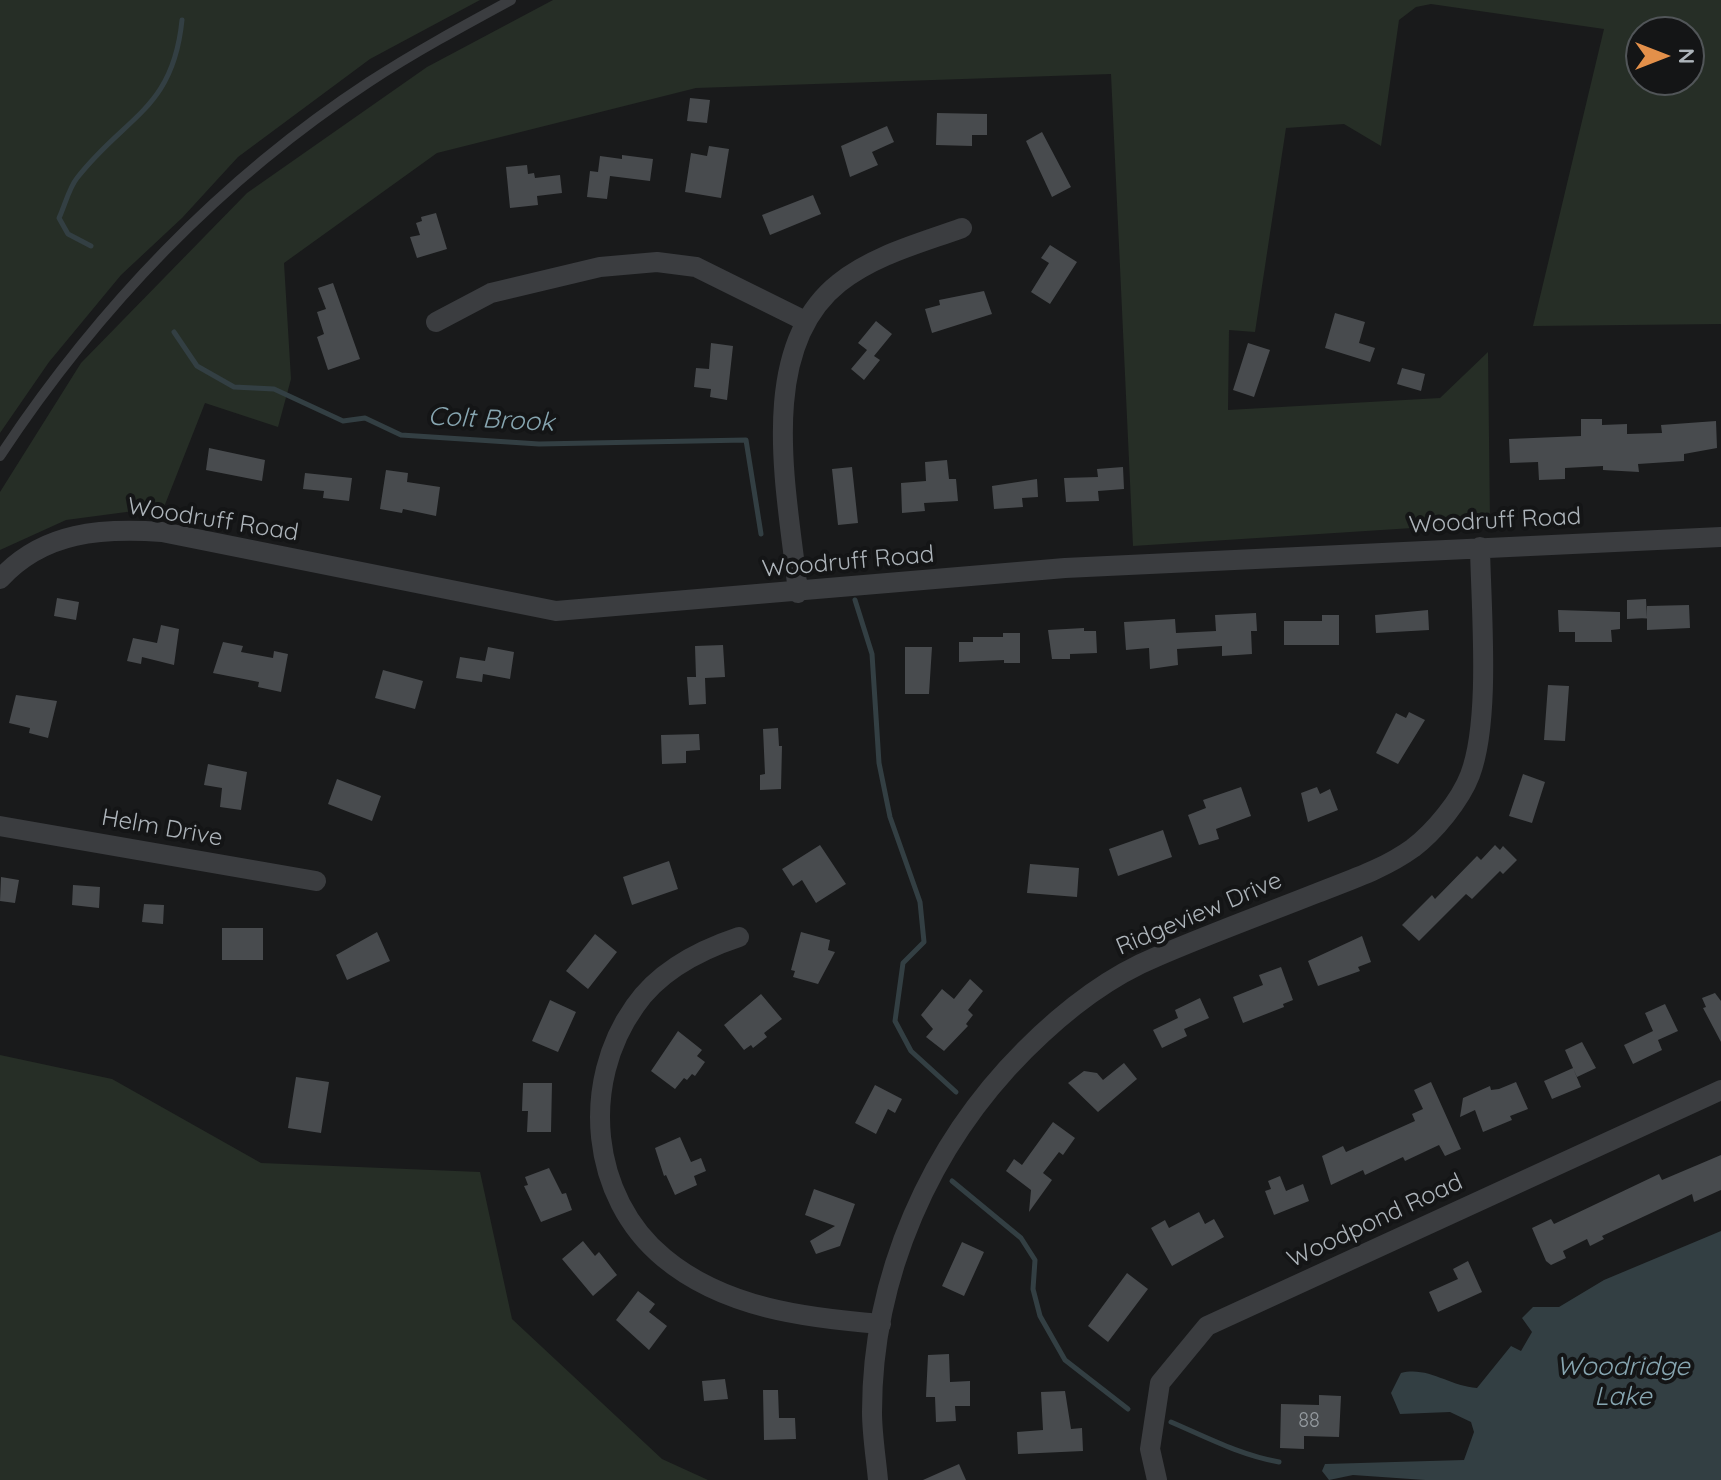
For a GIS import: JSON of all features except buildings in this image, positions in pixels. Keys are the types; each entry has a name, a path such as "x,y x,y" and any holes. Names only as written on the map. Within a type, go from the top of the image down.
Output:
{"street":[{"path":"798,593 782,420 789,363 805,321 838,283 887,255 962,228"},
{"path":"436,322 491,293 600,267 657,262 696,267 805,321"},
{"name":"Woodruff Road","path":"0,579 39,547 91,531 116,529 162,532 556,611 798,593 1065,568 1721,537"},
{"name":"Ridgeview Drive","path":"878,1480 872,1412 881,1324 894,1267 920,1197 957,1129 1006,1069 1063,1012 1152,958 1378,869 1414,847 1445,814 1469,776 1481,728 1480,547"},
{"name":"Helm Drive","path":"0,826 316,881"},
{"path":"739,937 703,949 675,967 636,1004 613,1045 602,1090 600,1137 609,1181 628,1217 664,1258 714,1290 770,1310 881,1324"},
{"name":"Woodpond Road","path":"1157,1480 1150,1449 1160,1383 1207,1326 1721,1090"}],"lane":[{"path":"0,456 97,324 148,268 238,182 367,83 511,0"}],"shaded area":[{"path":"0,0 480,0 370,59 238,157 182,218 121,275 49,362 0,433"},
{"path":"553,0 1721,0 1721,324 1533,326 1604,29 1431,4 1416,7 1399,20 1381,146 1344,124 1286,128 1255,332 1229,330 1228,410 1440,398 1488,352 1490,523 1133,546 1111,74 696,88 437,153 284,263 291,379 278,427 205,403 164,507 66,520 0,550 0,492 81,363 247,193 427,67"},
{"path":"0,1055 112,1079 261,1163 480,1172 512,1319 662,1459 708,1480 0,1480"}],"water":[{"name":"Woodridge Lake","path":"1721,1231 1721,1480 1425,1480 1353,1475 1329,1480 1322,1471 1325,1464 1464,1460 1474,1432 1471,1422 1450,1412 1400,1414 1391,1393 1401,1373 1420,1372 1477,1388 1511,1346 1521,1351 1532,1332 1522,1318 1533,1307 1559,1307 1604,1280"}],"waterway":[{"name":"Colt Brook","path":"91,246 68,234 59,218 67,197 74,182 95,157 144,110 157,93 169,74 182,20"},
{"name":"Colt Brook","path":"174,332 197,366 234,387 274,389 343,421 365,418 401,435 539,444 746,440 761,534"},
{"name":"Colt Brook","path":"855,600 872,654 879,763 890,817 920,902 924,942 903,963 895,1021 911,1051 956,1092"},
{"name":"Colt Brook","path":"952,1181 1021,1238 1035,1260 1033,1289 1040,1316 1065,1360 1128,1409"},
{"name":"Colt Brook","path":"1171,1422 1237,1450 1279,1462"}]}
